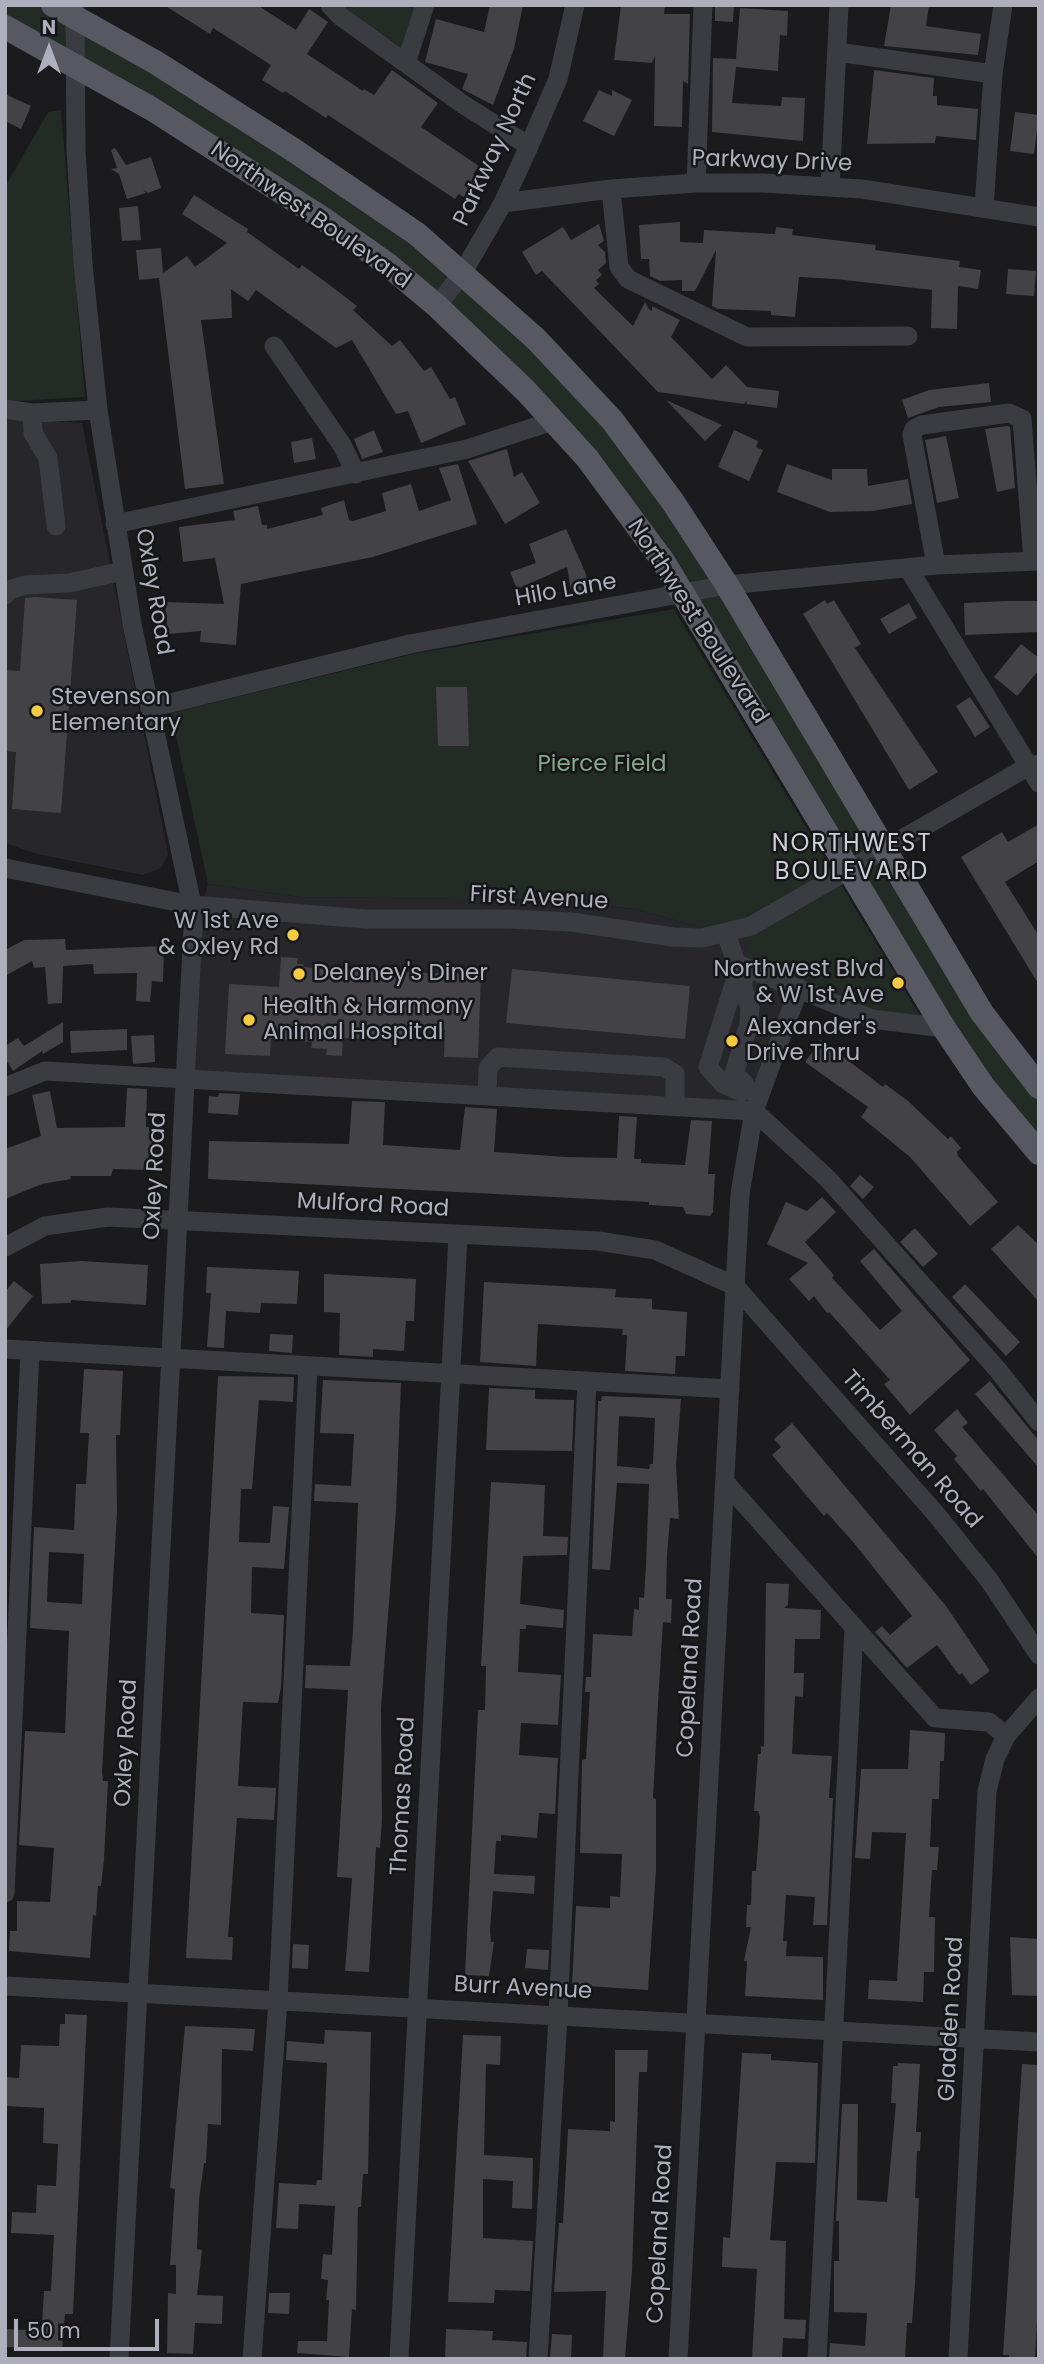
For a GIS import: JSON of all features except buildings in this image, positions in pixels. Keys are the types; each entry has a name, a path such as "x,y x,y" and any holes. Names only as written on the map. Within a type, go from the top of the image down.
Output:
{"main road":[{"name":"Northwest Boulevard","path":"53,5 76,11 292,149 418,234 536,339 612,420 673,502 727,585 982,1013 1039,1087"},
{"name":"Northwest Boulevard","path":"5,27 152,109 322,218 387,264 437,306 526,391 587,458 655,550 944,1028 983,1086 1039,1153"}],"street":[{"path":"330,5 340,16 464,105 529,146"},
{"path":"406,63 425,5"},
{"name":"Parkway North","path":"437,306 463,272 503,203 558,79 575,5"},
{"path":"696,183 703,5"},
{"path":"830,186 839,5"},
{"path":"984,208 993,74 1003,5"},
{"name":"Oxley Road","path":"76,11 76,150 83,264 98,410 122,571 192,905 186,1077 119,2359"},
{"path":"836,52 993,74"},
{"name":"Parkway Drive","path":"503,203 611,189 696,183 830,186 1039,217"},
{"path":"611,189 620,267 628,279 747,337 908,336"},
{"path":"274,346 342,445 356,474"},
{"path":"5,409 32,413 98,410"},
{"path":"32,413 33,433 48,458 56,526"},
{"path":"936,565 912,435 914,429 922,425 1009,413 1022,419 1036,561"},
{"path":"115,524 467,449 553,421"},
{"name":"Hilo Lane","path":"150,708 410,644 727,585 936,565 1036,561"},
{"path":"908,568 1036,767"},
{"path":"5,596 9,590 25,585 69,583 122,571"},
{"name":"First Avenue","path":"5,868 192,905 366,919 571,922 673,937 702,938 751,926 1036,767"},
{"path":"726,933 736,963 872,1019 944,1028"},
{"path":"743,966 742,986 750,1007 749,1024 734,1074 743,1088 723,1084 708,1067 743,966"},
{"name":"Copeland Road","path":"678,2359 740,1194 754,1111 799,988"},
{"path":"487,1095 488,1068 498,1057 664,1067 675,1074 675,1106"},
{"path":"5,1087 46,1071 754,1111 828,1179 998,1370 1039,1422"},
{"name":"Mulford Road","path":"5,1247 46,1226 76,1219 108,1217 630,1244 692,1265 735,1286"},
{"name":"Thomas Road","path":"399,2359 458,1236"},
{"name":"Timberman Road","path":"735,1286 936,1514 989,1580 1039,1655"},
{"path":"5,1349 730,1389"},
{"path":"5,1893 30,1350"},
{"path":"253,2359 278,2000 308,1366"},
{"path":"538,2359 558,2016 587,1381"},
{"path":"725,1482 935,1718 989,1722 1006,1736"},
{"path":"817,2359 854,1628"},
{"name":"Gladden Road","path":"958,2359 987,1791 995,1759 1006,1736 1021,1715 1039,1698"},
{"name":"Burr Avenue","path":"5,1986 1039,2042"}],"shaded area":[{"path":"5,418 82,423 168,854 161,868 143,875 37,854 5,843"},
{"path":"208,884 299,897 546,900 634,909 747,940 813,985 756,1110 186,1080 193,933"}],"green space":[{"path":"5,5 53,5 417,234 612,420 1039,1087 1039,1153 983,1086 663,561 437,306 5,27"},
{"path":"339,5 421,5 406,52"},
{"path":"61,110 85,397 17,401 5,399 5,187 48,112"},
{"name":"Pierce Field","path":"674,609 924,1022 919,1034 747,958 747,940 634,909 546,900 299,897 208,884 171,713 413,654"}],"place":[{"name":"Stevenson Elementary","path":"37,711"},
{"name":"W 1st Ave & Oxley Rd","path":"293,935"},
{"name":"Delaney's Diner","path":"299,974"},
{"name":"Northwest Blvd & W 1st Ave","path":"898,983"},
{"name":"Health & Harmony Animal Hospital","path":"249,1020"},
{"name":"Alexander's Drive Thru","path":"732,1041"}],"district":[{"name":"NORTHWEST BOULEVARD","path":"852,859"}]}
